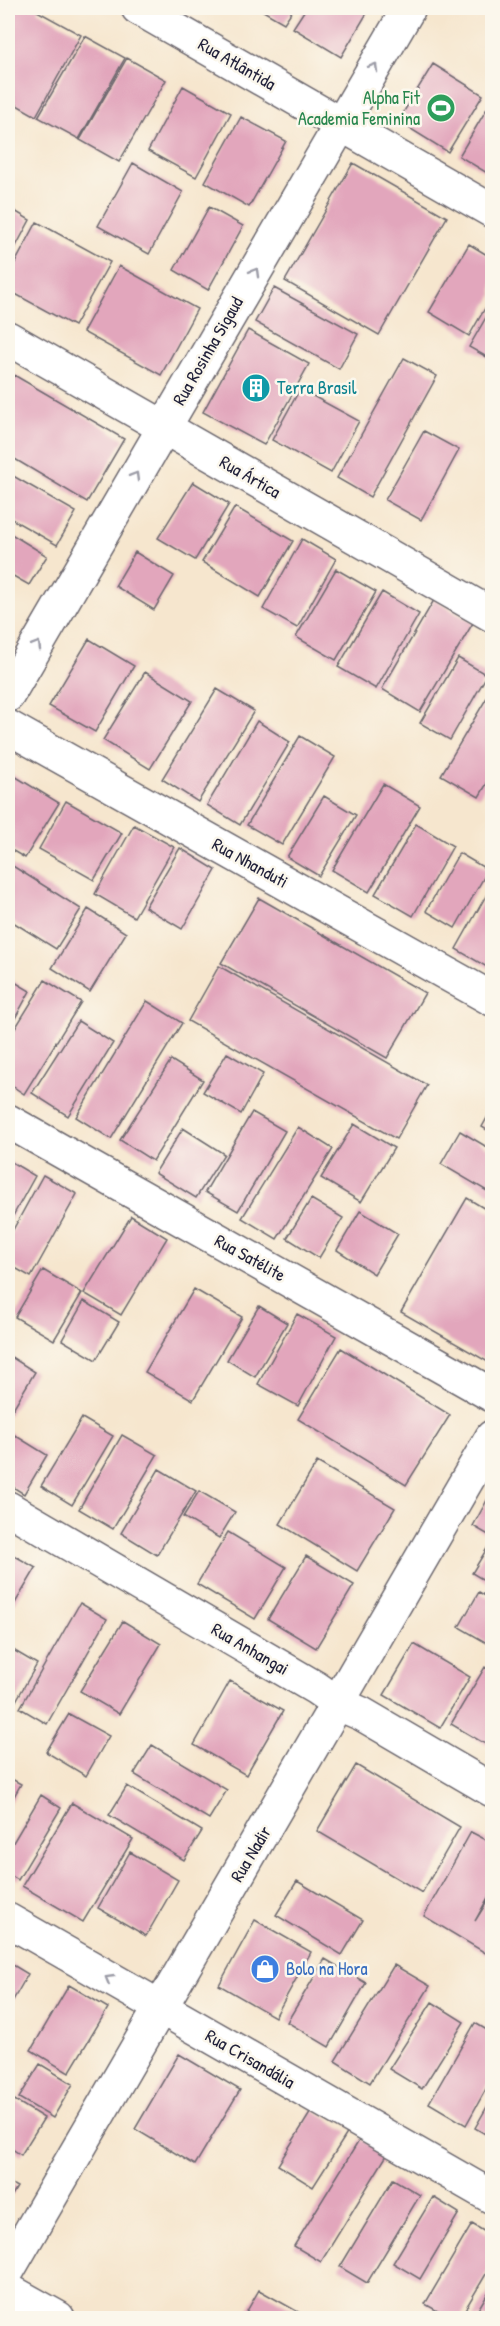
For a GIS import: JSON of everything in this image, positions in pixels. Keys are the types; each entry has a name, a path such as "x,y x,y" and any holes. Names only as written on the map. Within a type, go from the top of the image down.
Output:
{"street":[{"name":"Rua Atlântida","path":"138,8 492,211"},
{"name":"Rua Rosinha Sigaud","path":"8,695 409,8"},
{"name":"Rua Ártica","path":"8,338 492,615"},
{"name":"Rua Nhanduti","path":"8,727 492,999"},
{"name":"Rua Satélite","path":"8,1121 492,1395"},
{"name":"Rua Nadir","path":"8,2270 339,1704 492,1437"},
{"name":"Rua Anhangai","path":"8,1508 316,1688 339,1704 362,1714 492,1790"},
{"name":"Rua Crisandália","path":"8,1920 492,2197"},
{"path":"8,2290 58,2319"}],"building":[{"path":"8,8 39,8 37,11 81,35 36,116 8,100"},
{"path":"258,8 294,8 284,23"},
{"path":"306,8 370,8 341,57 293,28"},
{"path":"481,8 492,8 492,14"},
{"path":"85,36 125,58 79,139 38,117"},
{"path":"127,58 166,80 119,162 80,140"},
{"name":"Alpha Fit Academia Feminina","path":"433,64 483,95 448,152 398,121"},
{"path":"183,86 231,113 196,177 148,151"},
{"path":"492,100 492,176 459,156"},
{"path":"241,117 286,141 249,207 205,182"},
{"path":"133,163 183,192 149,254 98,226"},
{"path":"353,163 447,217 379,335 285,281"},
{"path":"8,207 30,220 8,261"},
{"path":"209,207 243,226 208,290 174,270"},
{"path":"37,222 110,262 74,326 8,290 8,276"},
{"path":"469,244 492,258 492,296 469,336 429,312"},
{"path":"119,266 197,309 161,375 83,332"},
{"path":"274,288 358,334 339,369 255,322"},
{"path":"492,307 492,360 469,347"},
{"name":"Terra Brasil","path":"248,330 309,364 264,445 203,412"},
{"path":"404,358 437,376 370,497 337,478"},
{"path":"14,375 124,439 87,502 8,455 8,386"},
{"path":"300,389 359,421 331,473 272,440"},
{"path":"424,431 459,450 421,520 385,500"},
{"path":"8,473 76,512 57,545 8,517"},
{"path":"193,482 229,504 195,560 158,538"},
{"path":"235,507 293,541 260,597 202,562"},
{"path":"8,532 47,556 29,585 8,573"},
{"path":"302,539 336,559 297,628 263,609"},
{"path":"135,552 174,576 154,610 115,586"},
{"path":"336,569 376,592 336,660 296,637"},
{"path":"382,592 419,614 376,689 338,667"},
{"path":"434,600 473,623 420,712 382,689"},
{"path":"89,639 134,666 95,732 49,706"},
{"path":"458,658 487,675 450,740 420,723"},
{"path":"145,672 192,701 150,769 103,740"},
{"path":"217,689 254,711 198,802 162,779"},
{"path":"492,689 492,775 479,797 441,775"},
{"path":"257,721 290,742 240,825 207,805"},
{"path":"300,736 335,757 282,845 247,825"},
{"path":"8,772 59,803 25,858 8,848"},
{"path":"383,784 420,806 369,892 332,870"},
{"path":"324,796 356,815 319,876 287,857"},
{"path":"66,801 122,833 94,880 39,849"},
{"path":"416,824 453,846 413,916 375,894"},
{"path":"134,825 174,847 134,917 95,894"},
{"path":"180,848 216,870 182,929 145,907"},
{"path":"459,853 488,870 455,928 426,911"},
{"path":"8,863 81,909 56,949 8,919"},
{"path":"492,885 492,970 456,949"},
{"path":"259,898 425,993 387,1058 221,963"},
{"path":"88,909 126,933 90,992 52,968"},
{"path":"219,966 427,1085 396,1139 188,1021"},
{"path":"8,978 30,991 8,1031"},
{"path":"45,980 81,1002 24,1094 8,1083 8,1040"},
{"path":"147,1001 182,1023 111,1139 76,1117"},
{"path":"78,1021 113,1043 68,1116 32,1093"},
{"path":"227,1053 263,1074 241,1114 203,1092"},
{"path":"171,1060 203,1080 153,1161 120,1140"},
{"path":"492,1109 492,1133 482,1127"},
{"path":"252,1112 285,1131 238,1211 205,1192"},
{"path":"354,1124 394,1148 361,1202 321,1178"},
{"path":"298,1127 333,1149 277,1239 242,1218"},
{"path":"183,1128 224,1154 196,1198 155,1173"},
{"path":"460,1131 492,1150 492,1194 441,1164"},
{"path":"8,1160 35,1176 8,1225"},
{"path":"43,1175 77,1194 31,1277 8,1264 8,1239"},
{"path":"467,1198 492,1213 492,1354 488,1362 401,1312"},
{"path":"311,1199 343,1218 319,1258 287,1238"},
{"path":"360,1211 398,1234 374,1274 337,1250"},
{"path":"131,1216 167,1238 121,1315 84,1293"},
{"path":"43,1270 82,1293 54,1340 15,1317"},
{"path":"194,1289 242,1317 193,1400 145,1372"},
{"path":"84,1301 119,1322 96,1360 62,1340"},
{"path":"259,1306 287,1323 255,1377 227,1360"},
{"path":"297,1314 336,1336 298,1406 258,1384"},
{"path":"341,1348 450,1415 406,1485 298,1419"},
{"path":"8,1355 35,1372 8,1417"},
{"path":"82,1418 113,1436 72,1505 41,1486"},
{"path":"8,1431 47,1455 24,1494 8,1484"},
{"path":"122,1435 157,1455 113,1529 79,1509"},
{"path":"317,1462 395,1508 357,1571 280,1524"},
{"path":"159,1469 196,1491 157,1555 121,1533"},
{"path":"199,1491 235,1512 219,1538 183,1517"},
{"path":"492,1491 492,1537 473,1526"},
{"path":"228,1532 286,1567 255,1619 197,1584"},
{"path":"492,1543 492,1585 472,1573"},
{"path":"8,1552 36,1568 8,1615"},
{"path":"306,1556 354,1585 316,1648 268,1619"},
{"path":"479,1592 492,1600 492,1646 459,1627"},
{"path":"80,1603 107,1619 47,1724 20,1708"},
{"path":"123,1621 161,1644 119,1714 80,1691"},
{"path":"414,1644 470,1677 440,1728 384,1695"},
{"path":"8,1647 37,1664 13,1706 8,1703"},
{"path":"485,1667 492,1672 492,1748 451,1724"},
{"path":"230,1681 283,1711 246,1775 194,1745"},
{"path":"69,1714 109,1736 86,1776 46,1752"},
{"path":"152,1745 227,1790 209,1819 134,1774"},
{"path":"356,1765 460,1827 422,1893 317,1831"},
{"path":"8,1777 21,1784 8,1807"},
{"path":"127,1786 202,1831 184,1860 109,1815"},
{"path":"41,1795 61,1808 18,1880 8,1874 8,1851"},
{"path":"72,1803 133,1839 83,1922 22,1886"},
{"path":"471,1832 492,1843 492,1890 475,1921 492,1894 492,1957 424,1916"},
{"path":"130,1852 178,1880 146,1936 98,1908"},
{"path":"297,1881 363,1920 342,1955 276,1915"},
{"name":"Bolo na Hora","path":"255,1920 311,1952 275,2017 219,1985"},
{"path":"325,1959 366,1983 329,2047 287,2022"},
{"path":"8,1962 28,1974 8,2009"},
{"path":"394,1965 430,1986 370,2083 335,2061"},
{"path":"69,1985 108,2008 69,2073 31,2050"},
{"path":"432,2002 464,2022 422,2089 389,2069"},
{"path":"475,2023 492,2033 492,2078 466,2125 429,2103"},
{"path":"179,2054 240,2090 195,2165 135,2129"},
{"path":"40,2064 73,2084 53,2118 19,2098"},
{"path":"8,2096 44,2118 21,2155 8,2146"},
{"path":"492,2098 492,2138 475,2128"},
{"path":"312,2110 348,2132 313,2187 278,2165"},
{"path":"360,2139 387,2155 321,2262 294,2246"},
{"path":"393,2179 420,2195 367,2283 340,2267"},
{"path":"8,2182 17,2187 8,2202"},
{"path":"433,2197 459,2213 420,2279 393,2263"},
{"path":"472,2224 492,2236 492,2264 460,2318 450,2318 425,2304"},
{"path":"492,2286 492,2318 473,2318"},
{"path":"259,2290 309,2318 243,2318"}],"place":[{"name":"Alpha Fit Academia Feminina","path":"441,108"},
{"name":"Terra Brasil","path":"256,388"},
{"name":"Bolo na Hora","path":"265,1969"}]}
